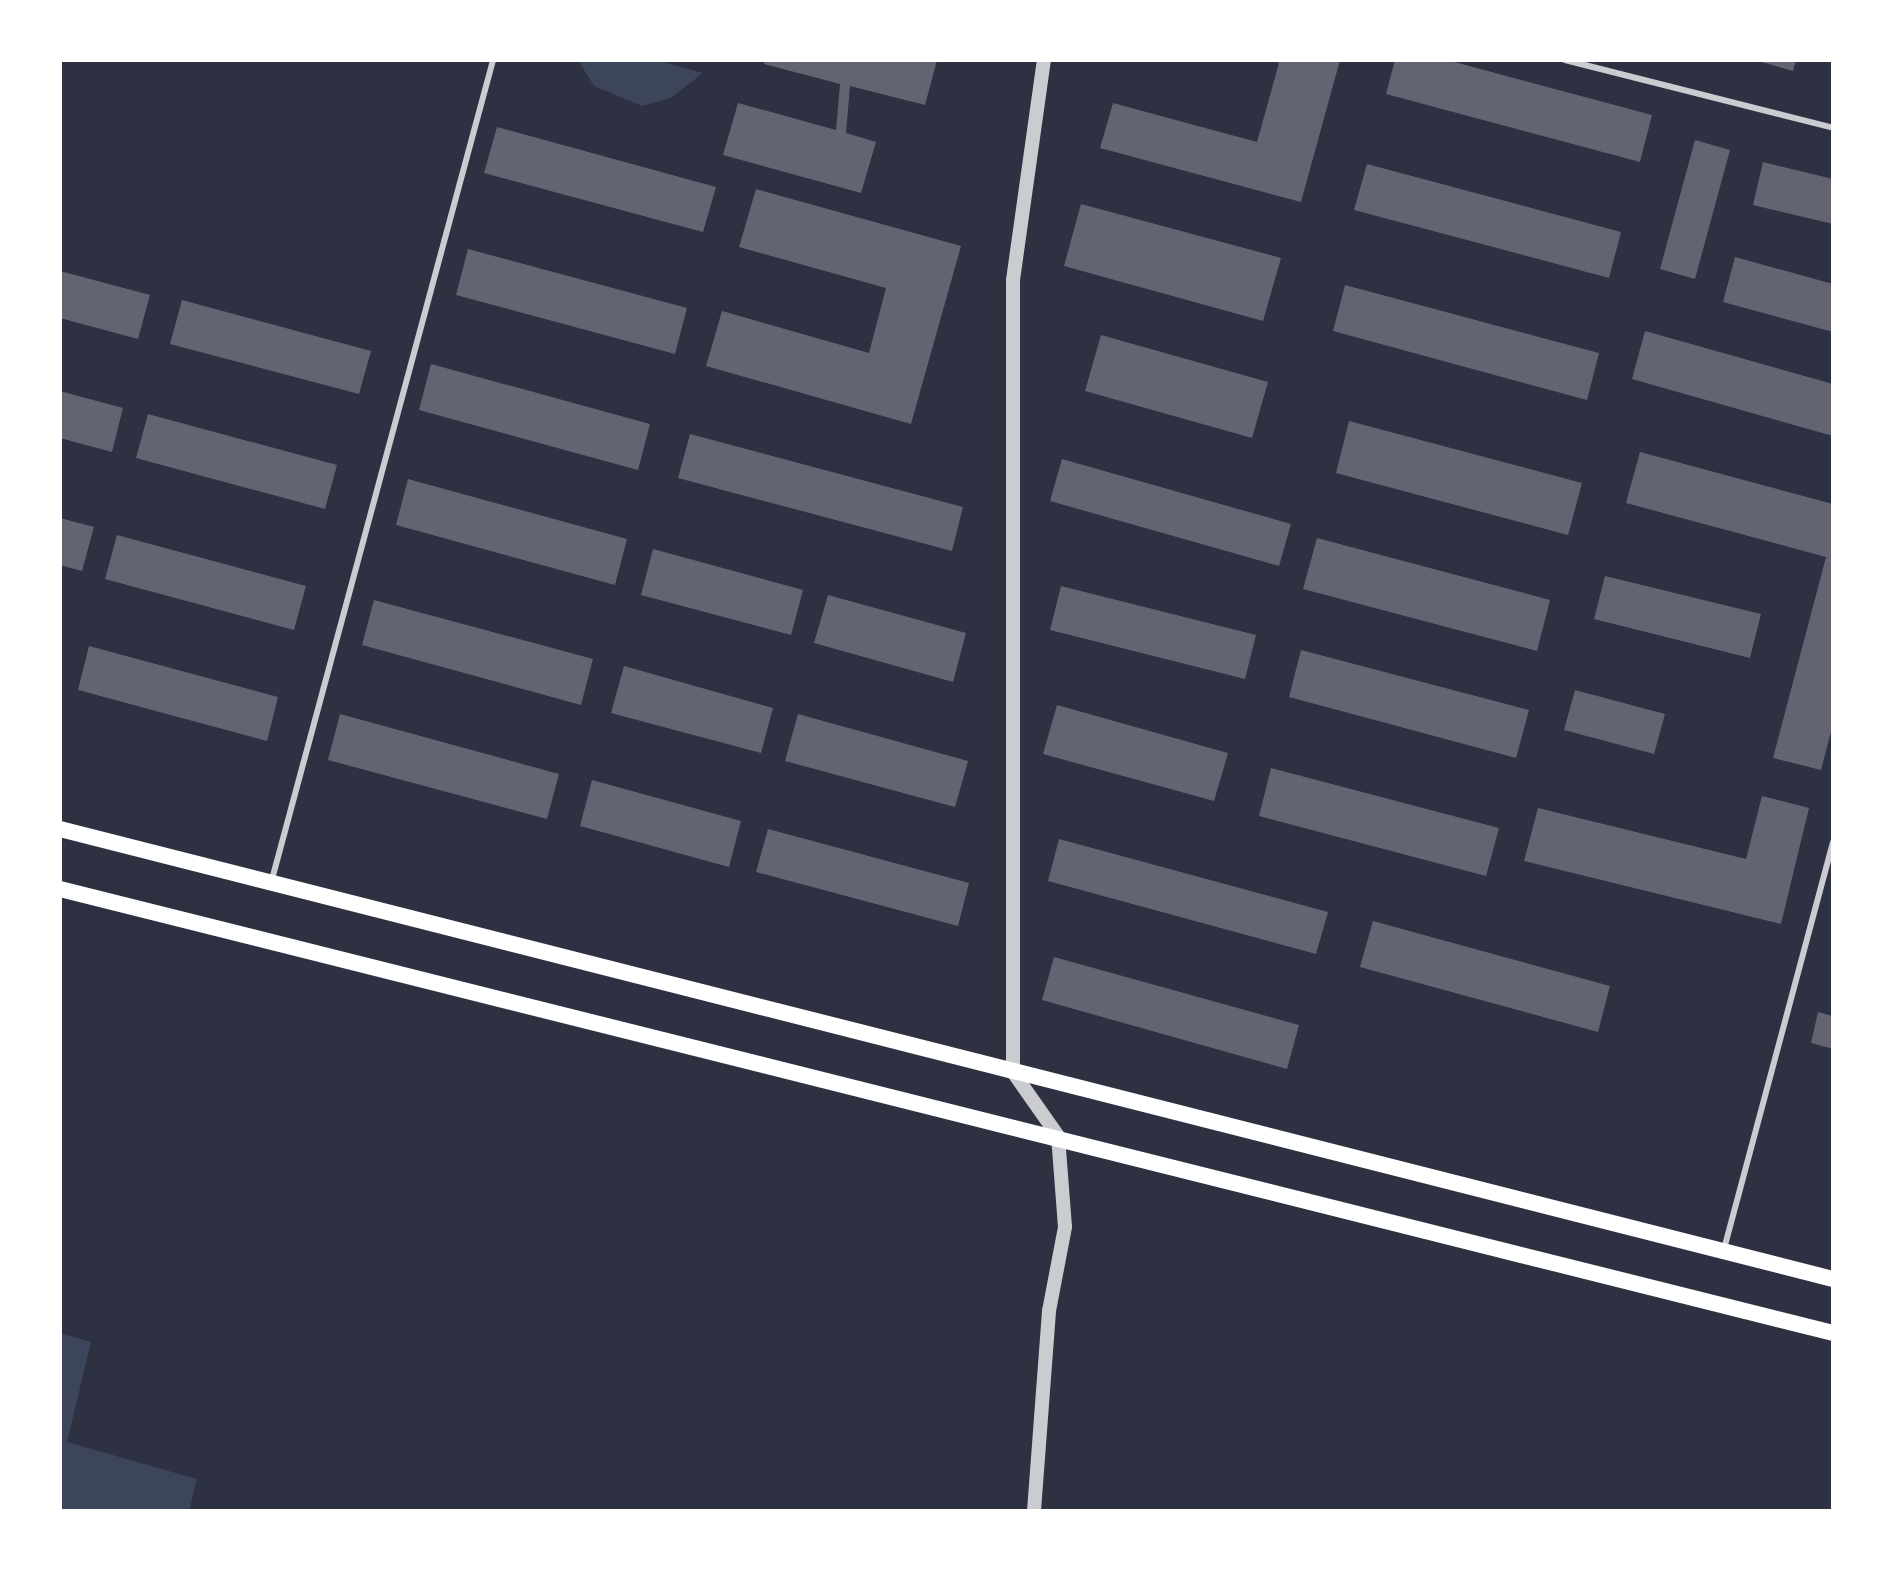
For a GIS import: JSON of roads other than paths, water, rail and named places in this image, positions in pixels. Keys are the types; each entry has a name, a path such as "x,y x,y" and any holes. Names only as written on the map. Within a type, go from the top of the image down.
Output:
{"main road":[{"path":"60,829 1833,1279"},
{"path":"60,889 1058,1136 1833,1333"}],"street":[{"path":"1034,1511 1049,1311 1065,1227 1058,1136 1013,1072 1013,280 1044,60"}],"lane":[{"path":"271,883 493,60"},
{"path":"1565,60 1833,128"},
{"path":"1723,1252 1833,842"}]}
